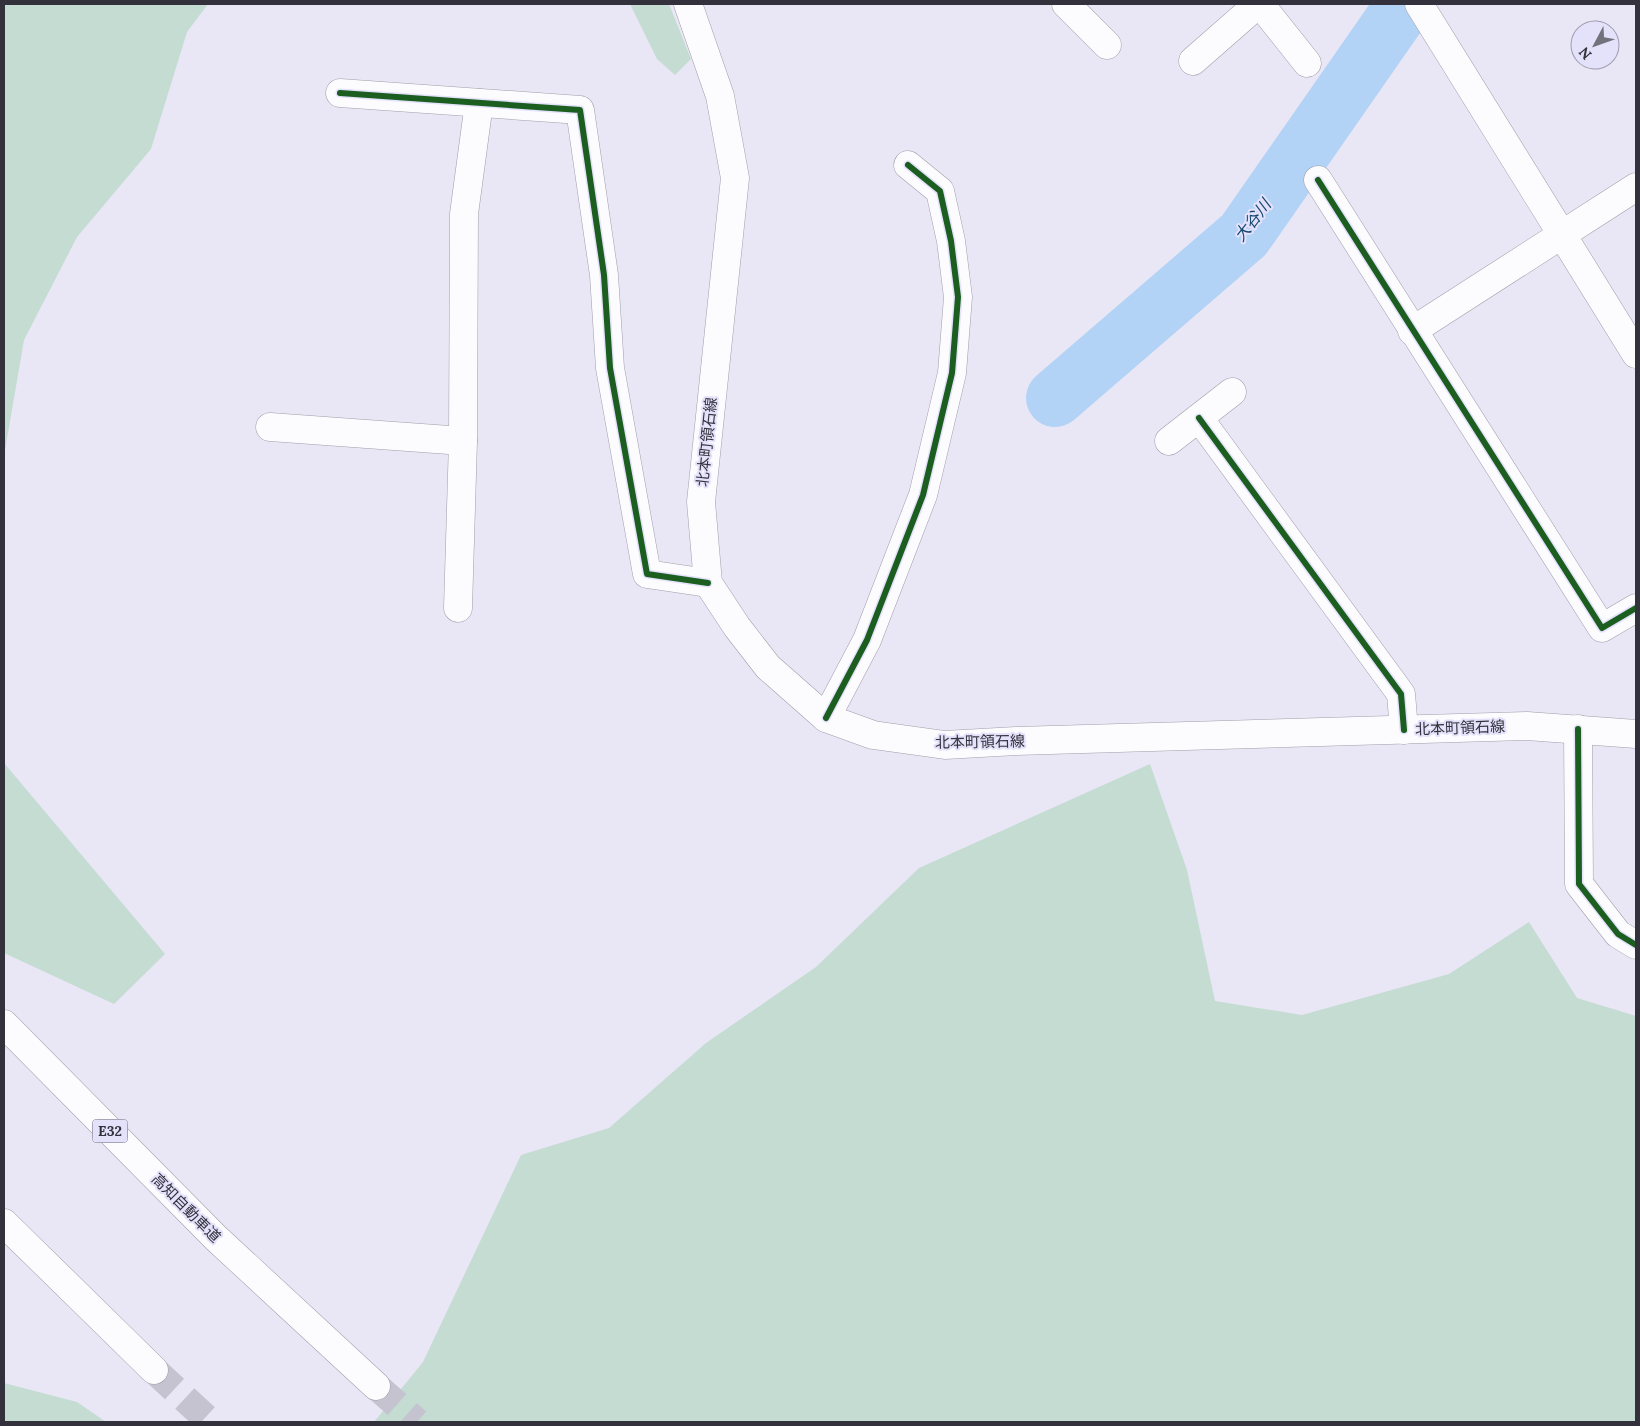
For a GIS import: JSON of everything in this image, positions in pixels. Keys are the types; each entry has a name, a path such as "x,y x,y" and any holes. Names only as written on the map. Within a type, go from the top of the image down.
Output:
{"main road":[{"name":"北本町領石線","path":"688,4 720,96 734,178 701,502 708,583 736,627 768,667 826,718 873,735 945,746 1016,741 1527,726 1636,734"},
{"path":"1066,4 1107,45"},
{"path":"1192,62 1259,4 1307,63"},
{"path":"1421,8 1636,354"},
{"path":"340,93 580,110 604,275 610,368 647,574 708,583"},
{"path":"458,608 463,441 464,214 479,103"},
{"path":"826,718 867,640 923,495 952,373 958,297 951,241 940,191 908,165"},
{"path":"1318,180 1602,628 1636,608"},
{"path":"1412,331 1636,187"},
{"path":"1169,441 1232,392"},
{"path":"1199,418 1400,694 1404,730"},
{"path":"270,427 463,441"},
{"path":"1578,729 1580,884 1618,934 1636,945"},
{"name":"高知自動車道","path":"4,1024 216,1238 376,1386"},
{"path":"4,1222 95,1314 154,1370"}],"green space":[{"path":"4,4 208,4 187,32 151,149 77,237 24,340 4,456"},
{"path":"630,4 669,4 691,59 675,75 657,59"},
{"path":"4,763 165,954 114,1004 4,953"},
{"path":"1150,764 1187,870 1215,1001 1302,1015 1449,974 1529,922 1577,998 1636,1016 1636,1422 374,1422 423,1362 521,1155 609,1128 706,1043 816,967 919,868"},
{"path":"4,1383 77,1402 106,1422 4,1422"}],"waterway":[{"name":"大谷川","path":"1055,398 1244,235 1405,4"}],"tunnel":[{"path":"154,1370 210,1422"},
{"path":"376,1386 417,1422"}],"cycle path":[{"path":"340,93 580,110 604,275 610,368 647,574 708,583"},
{"path":"826,718 867,640 923,495 952,373 958,297 951,241 940,191 908,165"},
{"path":"1318,180 1602,628 1636,608"},
{"path":"1199,418 1401,694 1404,730"},
{"path":"1578,729 1579,884 1618,934 1636,945"}]}
